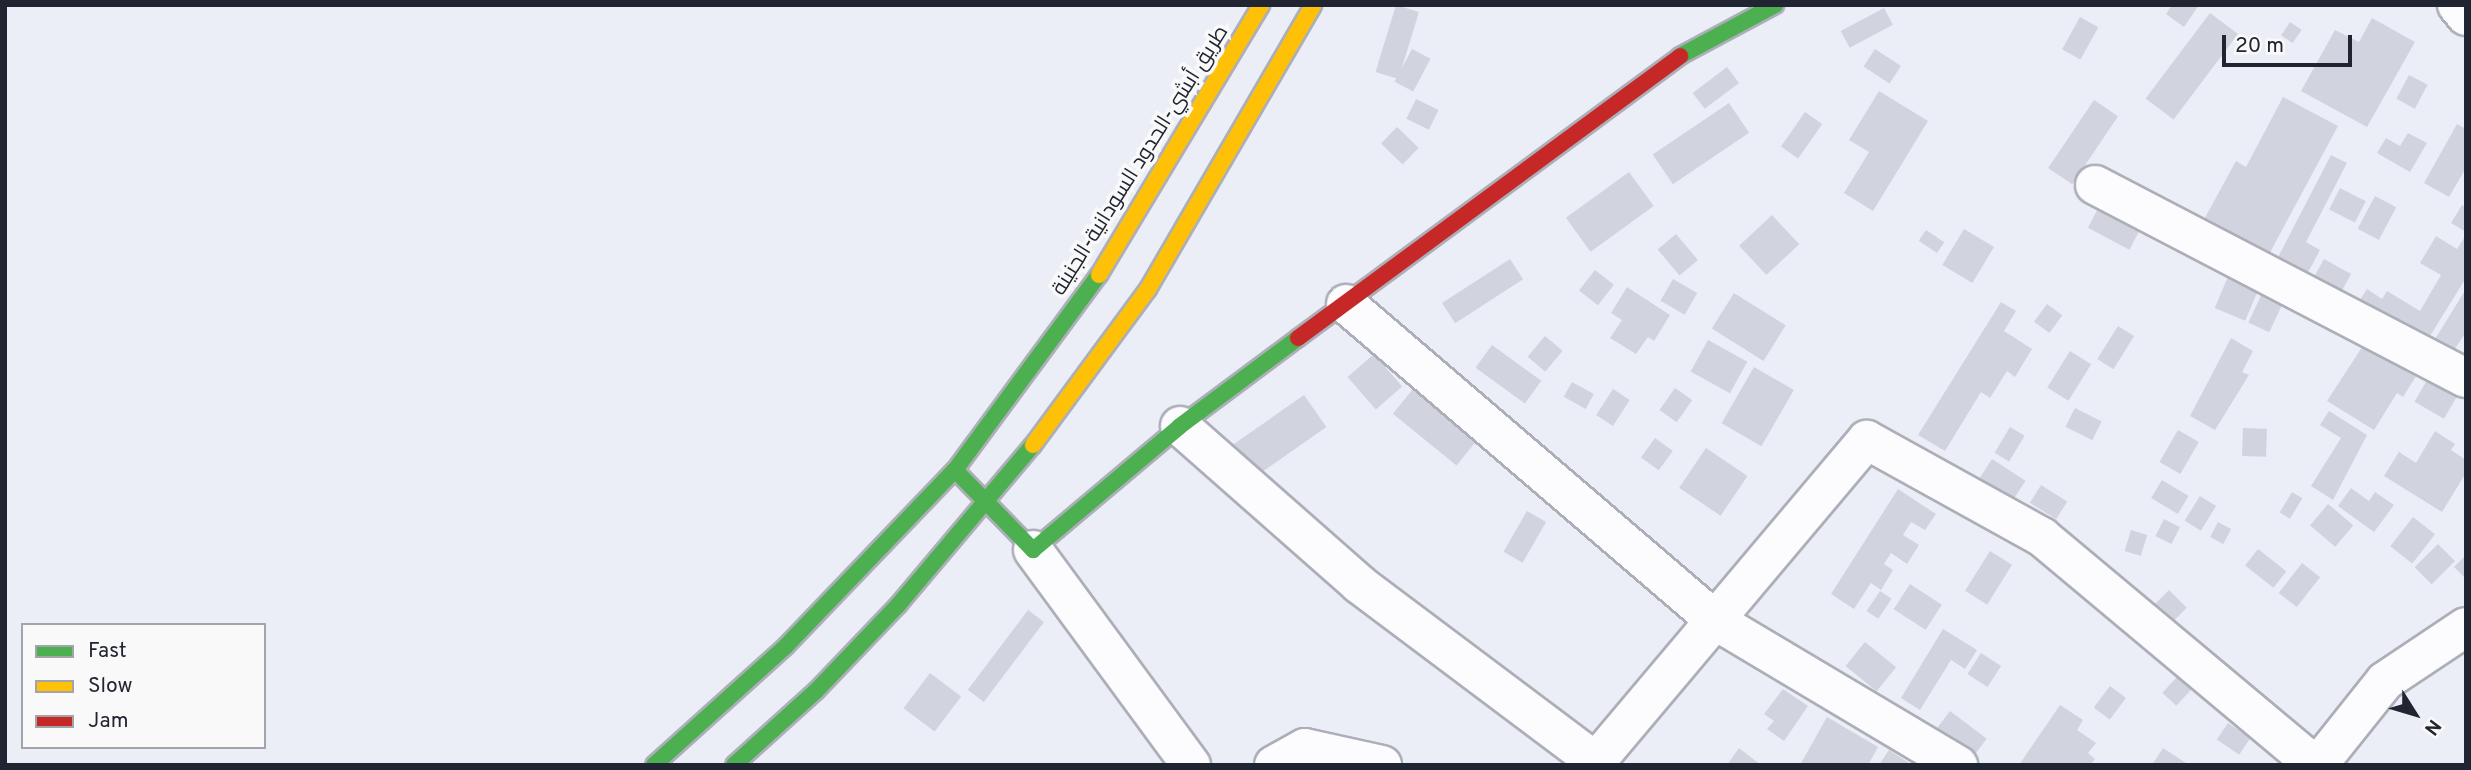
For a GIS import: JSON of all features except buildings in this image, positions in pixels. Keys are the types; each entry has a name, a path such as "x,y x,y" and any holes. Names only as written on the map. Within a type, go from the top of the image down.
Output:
{"main road":[{"name":"طريق أبشي-الحدود السودانية-الجنينة","path":"654,765 786,646 956,470 1110,259 1261,5"},
{"path":"734,765 816,691 989,502 1148,289 1313,5"},
{"path":"956,470 1033,550 1180,426 1695,46 1775,5"}],"street":[{"path":"2457,5 2466,16"},
{"path":"2095,185 2466,378"},
{"path":"1346,304 1716,621 1958,765"},
{"path":"1180,426 1359,584 1595,764 1867,440 2042,537 2317,765 2385,681 2466,626"},
{"path":"1033,550 1191,765"},
{"path":"1274,765 1305,748 1382,765"}],"traffic: fast":[{"path":"1680,56 1775,5"},
{"path":"654,765 786,646 955,470 1099,275"},
{"path":"955,470 1033,550 1180,426 1298,338"},
{"path":"734,765 816,691 899,604 1033,445"}],"traffic: slow":[{"path":"1099,275 1261,5"},
{"path":"1033,445 1148,289 1313,5"}],"traffic: jam":[{"path":"1298,338 1680,56"}]}
